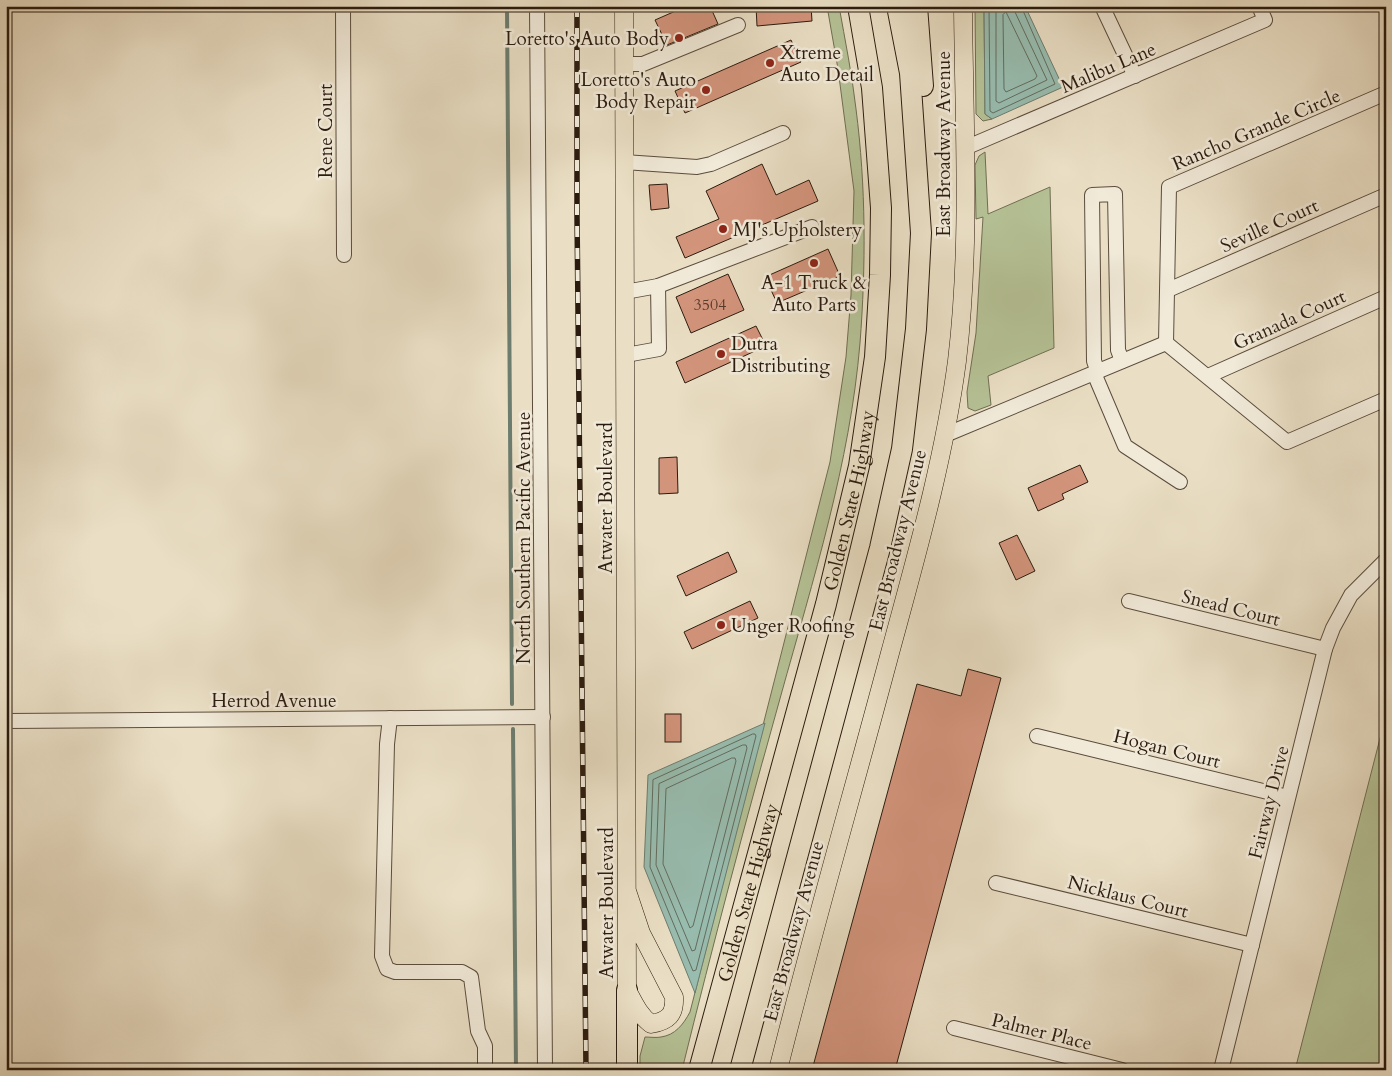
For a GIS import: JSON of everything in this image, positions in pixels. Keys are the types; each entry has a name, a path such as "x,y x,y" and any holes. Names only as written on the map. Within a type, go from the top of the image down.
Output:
{"highway":[{"name":"Golden State Highway","path":"699,1070 826,604 858,466 875,358 880,275 881,208 872,88 858,6"},
{"name":"Golden State Highway","path":"740,1070 880,548 902,449 916,329 921,233 910,73 897,6"},
{"path":"917,6 924,105 921,233"},
{"path":"627,990 627,1070"}],"main road":[{"name":"Atwater Boulevard","path":"624,6 627,990"},
{"name":"East Broadway Avenue","path":"778,1070 917,554 945,436 962,312 965,230 963,6"},
{"path":"627,891 641,933 674,997 674,1008 670,1016 662,1022 651,1024 638,1011 627,990"}],"street":[{"name":"Rene Court","path":"343,6 344,255"},
{"name":"North Southern Pacific Avenue","path":"537,6 545,1070"},
{"path":"1102,6 1135,76"},
{"name":"Malibu Lane","path":"965,148 1265,20 1259,6"},
{"path":"624,64 643,64 738,25"},
{"name":"Rancho Grande Circle","path":"1166,343 1169,188 1386,93"},
{"path":"624,162 697,167 711,164 783,133"},
{"path":"1122,361 1118,350 1115,194 1092,195 1094,361 1096,372 1125,446 1180,482"},
{"name":"Seville Court","path":"1168,290 1386,195"},
{"path":"625,292 658,286 812,227"},
{"path":"626,355 659,349 658,286"},
{"name":"Granada Court","path":"1208,376 1386,298"},
{"path":"945,436 1166,343 1287,442 1386,399"},
{"name":"Fairway Drive","path":"1221,1070 1325,649 1336,622 1351,594 1386,560"},
{"name":"Snead Court","path":"1129,601 1325,649"},
{"name":"Herrod Avenue","path":"6,721 543,717"},
{"path":"390,718 387,744 382,956 388,969 395,972 462,972 471,977 478,1031 485,1046 486,1070"},
{"name":"Hogan Court","path":"1037,736 1288,796"},
{"name":"Nicklaus Court","path":"996,883 1252,945"},
{"name":"Palmer Place","path":"954,1028 1122,1070"}],"green space":[{"path":"827,6 839,6 854,96 862,167 864,255 862,314 855,388 848,432 829,521 742,835 682,1070 640,1070 640,1056 645,1037 666,1036 674,1032 690,1012 830,462 846,357 851,295 854,191 838,69"},
{"path":"975,6 984,6 985,114 992,119 983,121 976,114"},
{"path":"985,152 988,214 1050,187 1054,348 988,376 991,405 975,411 968,408 967,392 976,333 983,217 976,219 975,165 979,156"},
{"path":"1386,715 1386,1070 1295,1070"}],"water":[{"path":"984,6 1025,6 1063,87 992,119 985,114"},
{"path":"765,723 695,993 644,867 648,775"}],"building":[{"name":"Loretto's Auto Body","path":"687,6 710,6 718,24 667,45 655,20"},
{"path":"756,6 811,6 812,21 757,26"},
{"path":"791,40 801,62 685,113 675,91"},
{"path":"762,164 776,195 809,180 818,201 685,258 676,237 719,219 706,191"},
{"path":"667,184 669,208 651,210 649,185"},
{"path":"828,249 840,276 777,303 765,277"},
{"path":"728,274 744,310 691,333 676,297"},
{"name":"Dutra Distributing","path":"756,326 766,346 685,383 676,362"},
{"path":"677,457 678,493 659,494 659,458"},
{"path":"1080,465 1088,482 1062,494 1064,499 1038,511 1028,488"},
{"path":"1017,535 1035,571 1016,580 999,543"},
{"path":"728,552 737,572 686,596 677,576"},
{"name":"Unger Roofing","path":"750,601 758,618 692,649 684,632"},
{"path":"968,669 1001,678 895,1070 812,1070 917,684 961,696"},
{"path":"665,714 681,714 681,742 665,742"}],"waterway":[{"path":"507,6 512,704"},
{"path":"513,729 516,1070"}],"railway":[{"path":"577,6 577,215 586,1070"}],"place":[{"name":"Loretto's Auto Body","path":"679,38"},
{"name":"Xtreme Auto Detail","path":"770,63"},
{"name":"Loretto's Auto Body Repair","path":"706,90"},
{"name":"MJ's Upholstery","path":"723,229"},
{"name":"A-1 Truck & Auto Parts","path":"814,263"},
{"name":"Dutra Distributing","path":"721,354"},
{"name":"Unger Roofing","path":"721,625"}]}
